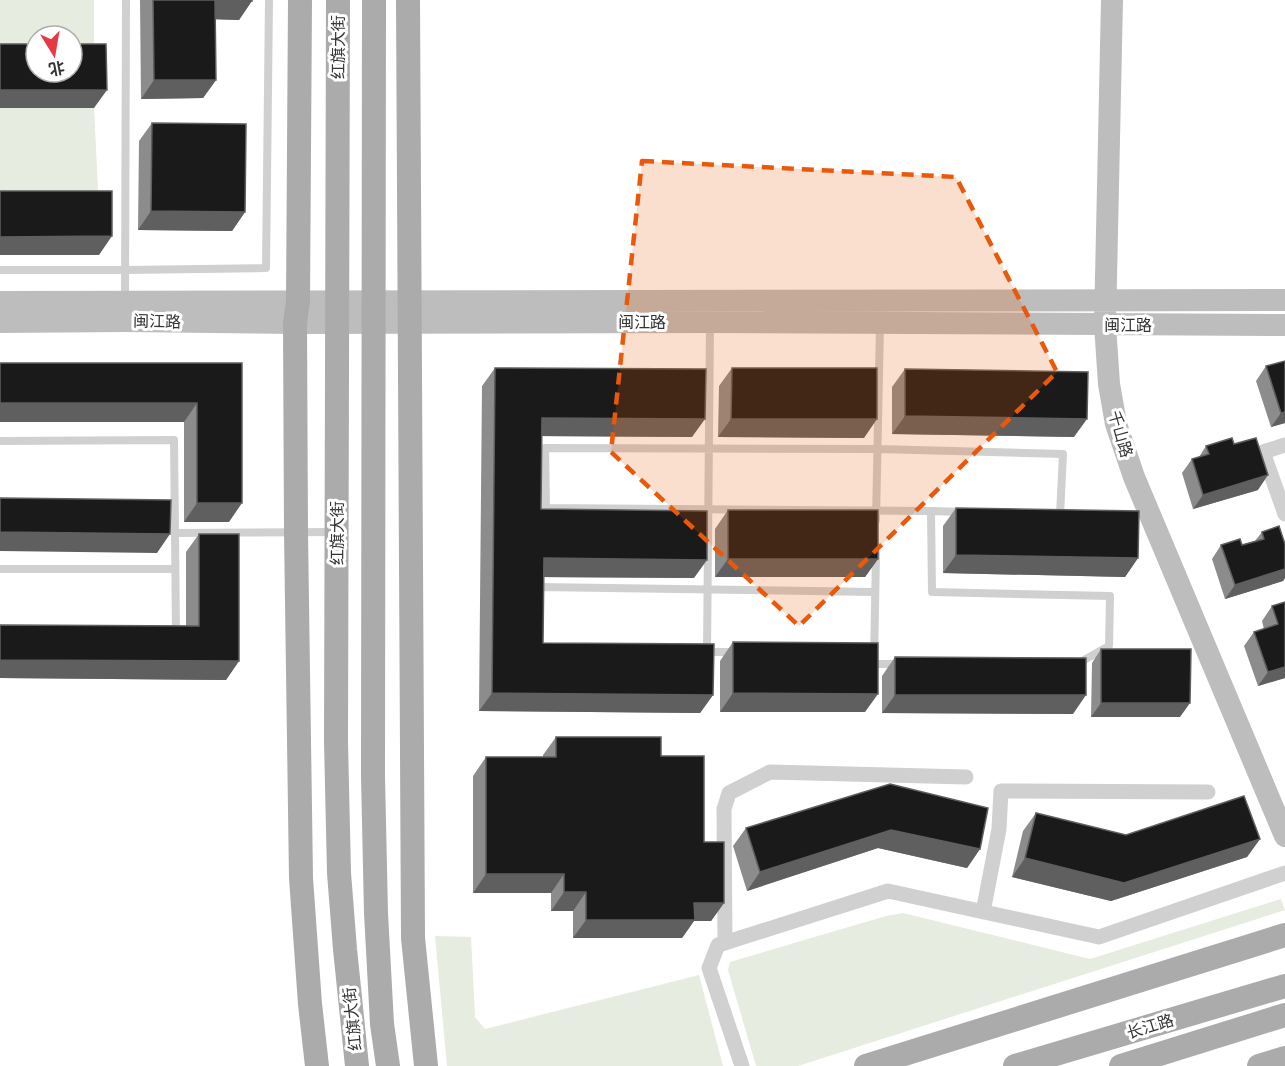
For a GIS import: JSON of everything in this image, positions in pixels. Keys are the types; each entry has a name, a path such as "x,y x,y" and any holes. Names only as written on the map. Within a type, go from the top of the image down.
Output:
{"main road":[{"path":"300,0 296,531 302,878 310,1004 317,1066"},
{"name":"红旗大街","path":"338,0 336,742 339,873 357,1066"},
{"name":"红旗大街","path":"374,0 373,776 376,913 382,1024 388,1066"},
{"path":"408,0 413,938 426,1066"},
{"name":"千山路","path":"1112,0 1105,325 1109,384 1116,424 1130,466 1285,836"},
{"name":"闽江路","path":"410,312 706,300 1285,300"},
{"name":"闽江路","path":"0,302 124,311 373,311 710,322 1285,325"},
{"name":"闽江路","path":"0,322 124,311"},
{"path":"866,1066 1285,935"},
{"name":"长江路","path":"1015,1066 1285,986"},
{"name":"长江路","path":"1121,1066 1285,1015"},
{"path":"1259,1066 1285,1058"}],"street":[{"path":"1285,445 1263,452 1285,514"},
{"path":"725,943 724,809 729,793 770,772 966,777"},
{"path":"983,912 999,829 1001,791 1208,792"},
{"path":"742,1066 709,968 718,945 888,891 1099,937 1285,873"}],"lane":[{"path":"124,311 126,0"},
{"path":"0,270 266,268 269,0"},
{"path":"706,652 710,322"},
{"path":"876,533 880,323"},
{"path":"0,441 174,440 176,638 164,638"},
{"path":"966,512 546,508 545,448 878,449 1063,454 1060,515 1048,515"},
{"path":"163,503 175,503"},
{"path":"931,511 932,592 1110,596 1109,646 1075,665 1063,665"},
{"path":"175,533 337,532"},
{"path":"876,545 874,664 909,664"},
{"path":"0,569 175,568"},
{"path":"539,598 539,587 875,592"},
{"path":"695,651 742,652"},
{"path":"862,653 874,653"}],"highlighted area":[{"path":"642,161 956,177 1057,372 799,626 611,452"}],"shaded area":[{"path":"0,0 94,0 94,62 84,62 84,24 24,24 24,62 0,62"},
{"path":"0,108 94,108 99,209 0,209"},
{"path":"1281,899 1285,910 798,1066 756,1066 728,970 730,962 903,913 1090,959"},
{"path":"435,936 471,937 475,1017 485,1029 699,975 723,1066 447,1066"}],"building":[{"path":"153,0 252,0 215,1 216,80 154,80"},
{"path":"0,44 24,44 24,84 84,84 84,44 106,44 107,90 0,90"},
{"path":"152,123 246,124 245,212 151,211"},
{"path":"0,191 112,191 112,236 0,237"},
{"path":"1285,361 1285,412 1281,413 1266,366"},
{"path":"0,363 242,363 242,503 197,503 197,403 0,403"},
{"path":"495,368 706,369 705,419 542,418 541,509 707,511 707,560 544,558 543,643 714,644 713,695 492,693"},
{"path":"732,368 877,368 877,419 731,419"},
{"path":"905,369 1088,372 1087,419 905,416"},
{"path":"1232,438 1234,444 1256,438 1268,475 1203,495 1192,459 1209,454 1206,446"},
{"path":"0,498 171,500 170,534 0,532"},
{"path":"956,508 1139,511 1138,558 956,555"},
{"path":"728,510 878,510 878,559 728,559"},
{"path":"1279,526 1285,544 1285,569 1235,585 1221,545 1240,539 1242,545 1264,539 1262,532"},
{"path":"199,534 239,534 239,661 0,660 0,625 199,626"},
{"path":"1285,602 1285,667 1268,672 1254,632 1278,624 1272,606"},
{"path":"733,642 878,643 878,694 733,693"},
{"path":"1101,649 1191,649 1190,703 1101,703"},
{"path":"895,657 1086,658 1086,695 895,695"},
{"path":"556,737 661,737 661,756 704,756 704,842 724,842 724,903 694,903 695,920 586,920 586,892 564,892 564,874 486,874 486,757 556,757"},
{"path":"890,784 988,808 980,849 891,830 760,872 746,828"},
{"path":"1244,796 1260,839 1124,883 1025,858 1036,813 1126,835"}]}
